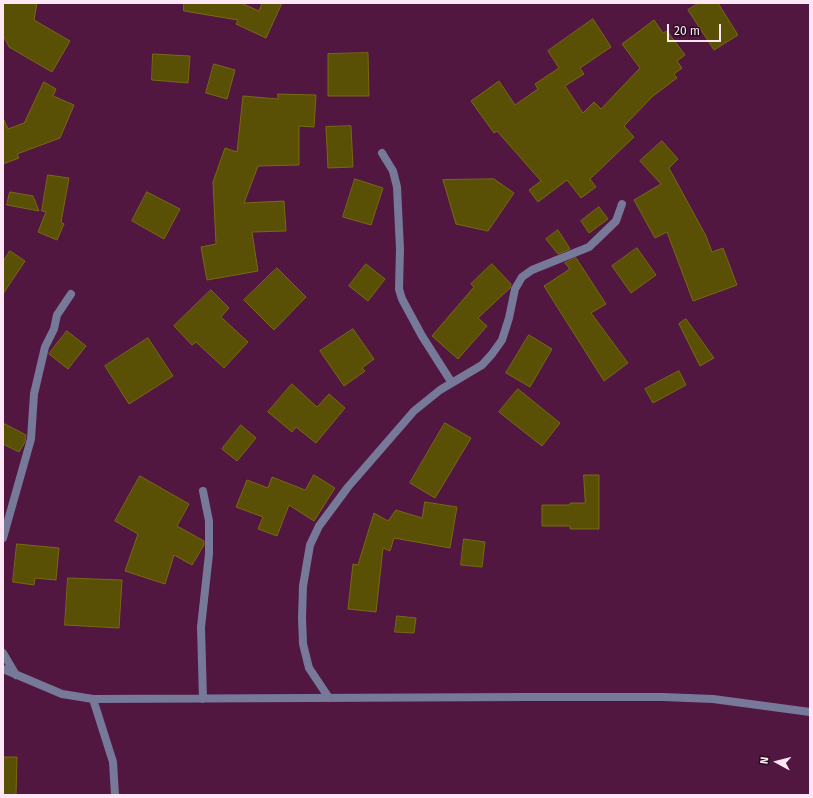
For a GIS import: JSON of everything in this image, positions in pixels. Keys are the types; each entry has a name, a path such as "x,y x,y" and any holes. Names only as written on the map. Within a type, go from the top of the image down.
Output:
{"street":[{"path":"382,153 393,171 397,187 400,249 399,289 402,299 422,336 452,383"},
{"path":"329,698 310,668 303,644 303,586 310,545 319,526 348,487 414,411 440,390 482,365 492,354 502,340 509,318 515,289 522,277 532,270 589,247 616,221 622,204"},
{"path":"3,538 31,439 34,394 45,347 54,329 57,315 71,294"},
{"path":"203,699 201,627 209,554 209,521 204,491"},
{"path":"3,653 16,675"},
{"path":"3,669 62,694 93,699 532,697 713,699 810,712"},
{"path":"93,699 113,762 115,795"}],"building":[{"path":"3,3 37,3 34,20 70,41 52,72 9,47 3,35"},
{"path":"184,3 241,3 259,11 262,3 282,3 266,38 236,24 238,20 184,11"},
{"path":"699,3 718,3 738,35 714,50 688,10"},
{"path":"593,19 611,47 580,68 584,74 565,86 583,113 594,102 601,109 640,68 622,44 654,20 663,33 667,31 685,55 677,61 682,68 674,74 677,78 653,96 624,126 634,137 590,179 596,187 581,198 567,180 538,202 529,190 541,181 497,131 494,133 471,101 499,81 515,105 538,89 535,84 559,68 548,51"},
{"path":"368,53 369,96 328,96 328,54"},
{"path":"153,54 190,56 188,83 152,80"},
{"path":"214,64 235,70 227,99 206,93"},
{"path":"44,82 56,89 53,96 74,105 60,138 17,154 19,158 3,164 3,120 8,129 24,123"},
{"path":"278,94 316,95 314,127 299,126 299,165 258,166 244,203 284,201 286,231 252,232 258,271 207,280 201,247 216,244 213,182 225,148 237,152 243,96 278,99"},
{"path":"351,126 353,167 328,168 326,127"},
{"path":"662,141 678,159 669,168 706,236 712,252 723,248 737,285 693,301 667,232 655,238 634,200 661,184 640,161"},
{"path":"48,175 69,178 61,222 64,224 57,240 38,232 46,212 42,211"},
{"path":"355,179 383,188 371,225 343,217"},
{"path":"494,179 514,193 488,231 456,224 443,180"},
{"path":"10,192 33,196 39,211 7,205"},
{"path":"147,192 180,209 164,239 132,221"},
{"path":"599,207 608,219 589,233 581,221"},
{"path":"558,230 570,249 558,254 546,239"},
{"path":"637,248 656,275 631,293 612,266"},
{"path":"10,251 25,261 3,294 3,262"},
{"path":"576,258 606,304 591,313 628,363 604,381 544,286 570,269 565,263"},
{"path":"366,264 385,279 368,301 349,286"},
{"path":"492,264 511,284 510,288 478,318 487,326 458,359 432,336 474,287 471,284"},
{"path":"277,268 306,297 274,330 244,300"},
{"path":"211,290 229,308 221,317 248,342 224,368 196,342 192,345 174,326"},
{"path":"686,319 714,358 700,366 679,324"},
{"path":"353,329 374,359 362,368 365,371 344,386 320,351"},
{"path":"67,331 86,346 68,369 49,354"},
{"path":"529,335 552,349 530,387 506,373"},
{"path":"148,338 173,376 129,404 105,366"},
{"path":"679,371 686,385 653,403 645,389"},
{"path":"292,384 317,407 329,394 345,408 316,443 296,427 292,432 268,412"},
{"path":"518,389 560,423 542,446 499,412"},
{"path":"3,423 26,435 25,442 19,452 3,444"},
{"path":"445,423 471,438 435,498 410,483"},
{"path":"241,425 256,438 237,461 222,449"},
{"path":"314,475 335,488 314,521 289,505 277,536 258,529 263,517 236,507 247,480 268,488 272,477 305,490"},
{"path":"584,475 599,475 599,529 570,529 570,526 542,526 542,505 570,505 570,503 585,503"},
{"path":"140,476 189,504 177,526 204,541 204,545 192,565 174,555 165,584 125,571 138,534 115,521"},
{"path":"425,502 457,507 450,548 394,538 390,551 383,548 376,612 348,609 353,564 358,565 374,513 388,521 396,510 422,518"},
{"path":"464,539 485,542 482,567 461,565"},
{"path":"17,544 59,548 56,580 35,578 34,585 13,582"},
{"path":"68,578 122,580 119,628 65,625"},
{"path":"397,616 416,618 414,633 395,632"},
{"path":"3,757 17,757 16,795 3,795"}]}
